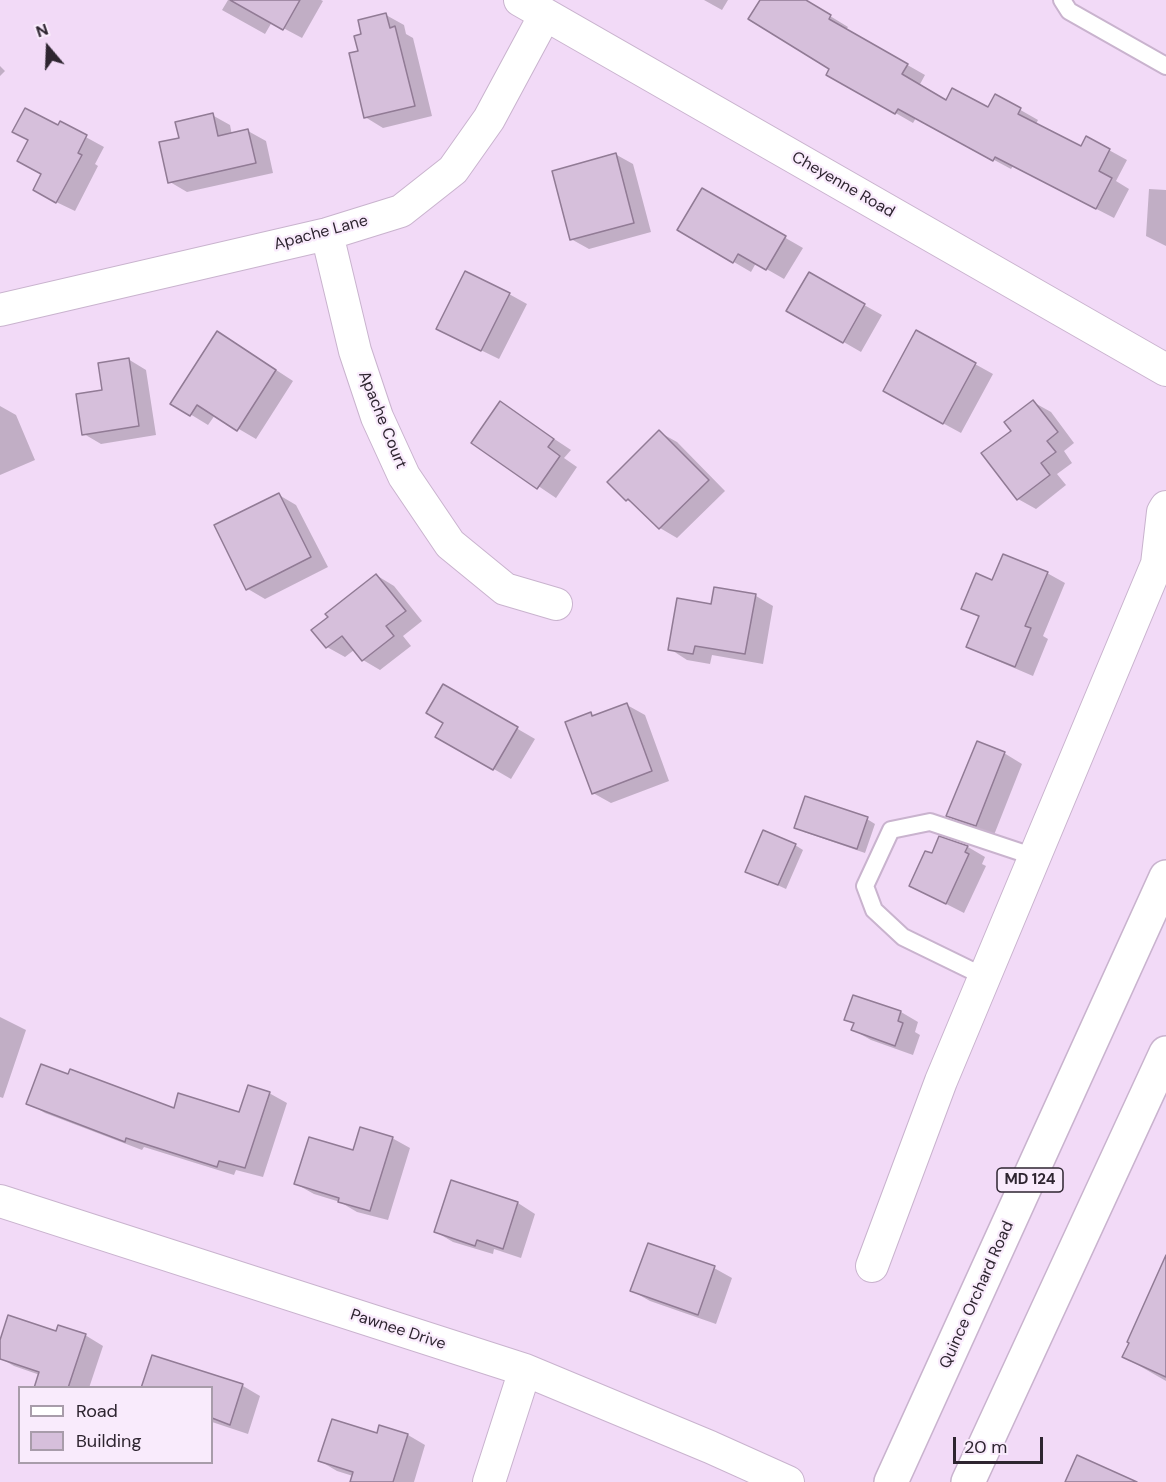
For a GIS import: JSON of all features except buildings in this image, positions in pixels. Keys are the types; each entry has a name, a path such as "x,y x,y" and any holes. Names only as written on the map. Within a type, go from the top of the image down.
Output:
{"main road":[{"name":"Quince Orchard Road","path":"891,1482 1166,877"},
{"path":"968,1482 1166,1053"}],"street":[{"name":"Apache Lane","path":"0,310 327,234 401,211 453,170 489,119 532,8"},
{"name":"Cheyenne Road","path":"532,8 1166,370"},
{"name":"Apache Court","path":"327,234 355,351 377,417 404,476 450,544 505,589 556,604"},
{"path":"872,1266 941,1081 1161,560 1163,513 1166,507"},
{"name":"Pawnee Drive","path":"0,1201 525,1370 788,1482"},
{"path":"489,1482 525,1370"}],"lane":[{"path":"1062,0 1069,11 1166,66"},
{"path":"985,977 903,937 874,910 865,886 891,830 930,822 1035,857"}]}
